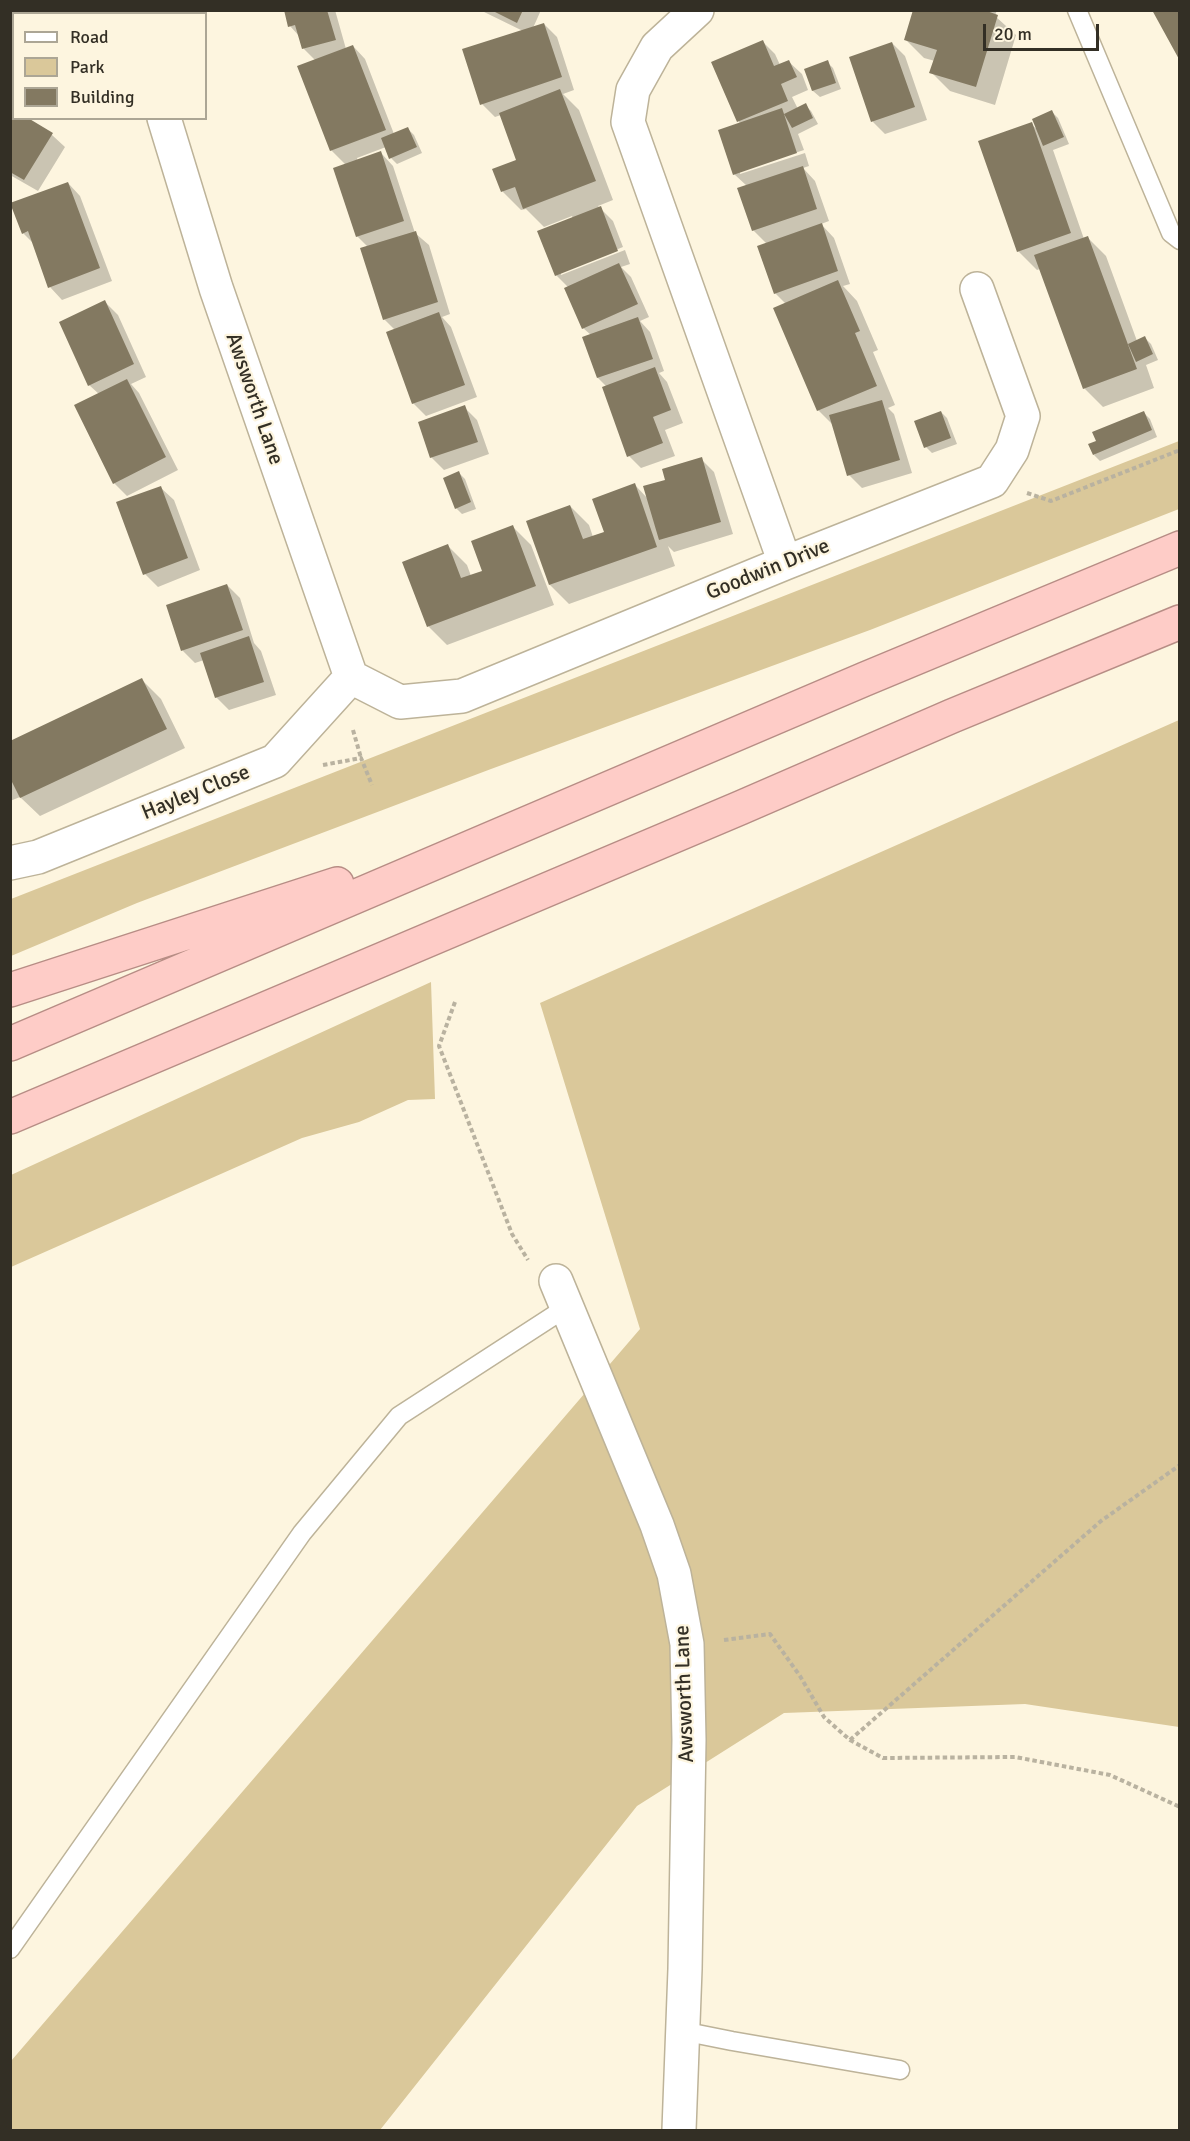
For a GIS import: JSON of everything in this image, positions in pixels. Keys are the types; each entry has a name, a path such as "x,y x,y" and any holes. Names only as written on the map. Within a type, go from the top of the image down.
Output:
{"highway":[{"path":"10,1044 865,679 1179,548"},
{"path":"10,1117 593,871 952,716 1179,622"},
{"path":"10,990 518,827"},
{"path":"10,1136 119,1071"}],"street":[{"path":"697,10 657,47 633,90 628,122 784,563"},
{"name":"Awsworth Lane","path":"165,120 216,288 351,676"},
{"path":"977,289 1023,416 1012,450 992,481"},
{"name":"Goodwin Drive","path":"351,676 400,702 462,696 784,563 992,481"},
{"name":"Hayley Close","path":"10,863 38,856 275,761 351,676"},
{"name":"Awsworth Lane","path":"562,1294 675,1574 687,1644 689,1751 679,2130"}],"lane":[{"path":"1077,10 1171,233 1179,240"},
{"path":"10,1949 302,1533 399,1416 562,1294"},
{"path":"682,2031 900,2070"}],"path":[{"path":"992,481 1052,501 1179,450"},
{"path":"275,761 280,773 361,758 372,785"},
{"path":"455,1002 439,1046 512,1234 543,1284 562,1294"},
{"path":"850,1740 1101,1521 1179,1465"},
{"path":"687,1644 770,1634 800,1676 824,1717 850,1740 883,1758 1015,1757 1110,1775 1179,1807"}],"green space":[{"path":"1179,441 1179,509 870,630 491,769 137,903 11,956 11,899"},
{"path":"1179,720 1179,1727 1025,1704 784,1713 637,1806 380,2130 11,2130 11,2061 640,1329 540,1003"},
{"path":"431,982 435,1099 408,1100 359,1122 302,1138 11,1267 11,1175"}],"building":[{"path":"284,10 327,10 336,40 302,49 295,25 288,27"},
{"path":"491,10 523,10 517,23"},
{"path":"913,10 984,10 998,15 976,87 929,73 937,50 904,40"},
{"path":"1152,10 1180,10 1180,61"},
{"path":"544,23 562,77 480,105 462,49"},
{"path":"763,40 774,66 789,60 797,77 781,84 788,101 737,122 711,62"},
{"path":"892,42 915,107 871,122 849,57"},
{"path":"353,45 386,130 330,151 297,66"},
{"path":"828,60 836,83 812,91 804,69"},
{"path":"560,89 596,181 523,209 515,187 501,192 492,169 516,160 499,113"},
{"path":"806,103 813,118 792,128 784,114"},
{"path":"10,108 12,109 12,120 31,120 53,133 24,180 10,172"},
{"path":"782,108 797,153 733,175 718,130"},
{"path":"1052,110 1064,137 1043,146 1032,119"},
{"path":"1032,122 1071,233 1017,252 978,141"},
{"path":"408,127 417,147 389,159 381,138"},
{"path":"381,151 404,221 356,237 333,168"},
{"path":"803,166 817,209 752,231 737,188"},
{"path":"68,182 100,268 48,288 28,231 22,234 10,203"},
{"path":"601,206 618,251 555,276 537,231"},
{"path":"822,223 838,271 774,294 757,246"},
{"path":"416,231 438,302 383,320 360,248"},
{"path":"1088,236 1137,369 1083,389 1034,255"},
{"path":"619,263 638,304 582,329 564,288"},
{"path":"838,280 860,331 855,333 877,386 817,411 773,308"},
{"path":"105,300 134,364 88,386 59,322"},
{"path":"439,312 465,385 412,404 386,332"},
{"path":"638,317 653,359 597,378 582,337"},
{"path":"1145,336 1153,354 1136,362 1128,344"},
{"path":"655,367 671,410 653,417 663,443 627,457 602,387"},
{"path":"127,379 166,457 113,484 74,405"},
{"path":"882,400 900,460 847,476 829,415"},
{"path":"465,405 478,442 430,458 418,422"},
{"path":"941,411 951,438 924,448 914,421"},
{"path":"1144,411 1152,430 1093,455 1088,444 1096,441 1092,432"},
{"path":"702,457 721,522 659,540 643,486 665,480 662,469"},
{"path":"459,471 471,502 455,509 443,478"},
{"path":"635,483 657,547 549,585 526,521 570,505 583,539 604,532 592,499"},
{"path":"161,486 188,558 143,575 116,502"},
{"path":"513,525 536,586 427,627 402,562 448,544 461,578 482,571 471,541"},
{"path":"227,584 243,630 181,651 166,605"},
{"path":"249,636 264,682 215,698 200,653"},
{"path":"142,678 167,729 20,798 10,778 10,741"}]}
